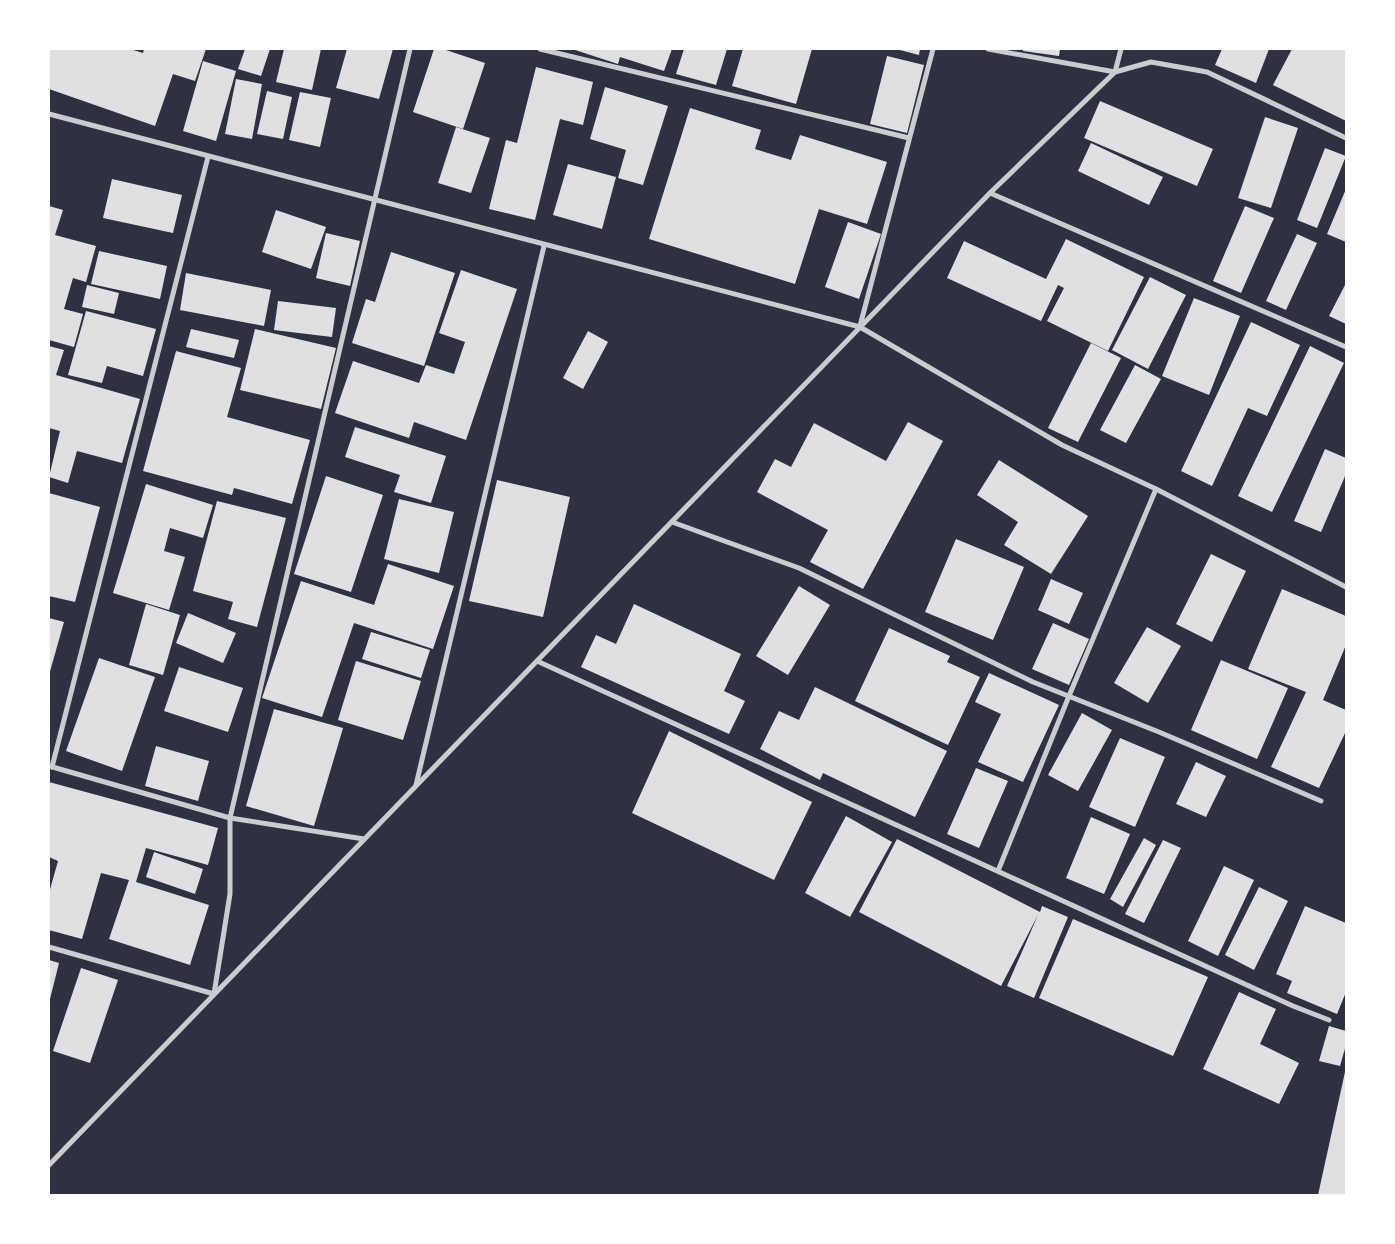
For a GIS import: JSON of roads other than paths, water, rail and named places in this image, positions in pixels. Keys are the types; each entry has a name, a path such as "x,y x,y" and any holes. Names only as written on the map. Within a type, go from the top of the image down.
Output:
{"street":[{"path":"214,994 230,894 230,818 410,49"},
{"path":"540,49 910,138"},
{"path":"860,327 933,49"},
{"path":"988,49 1115,72 1151,62 1207,72 1346,138"},
{"path":"49,1165 990,193 1115,72 1121,49"},
{"path":"49,114 544,246 860,327 1062,445 1156,489 1346,587"},
{"path":"208,157 50,766 230,818 364,840"},
{"path":"990,193 1346,347"},
{"path":"416,786 544,246"},
{"path":"998,871 1156,489"},
{"path":"672,522 799,568 1033,682 1321,800"},
{"path":"537,661 1293,1006 1329,1020"},
{"path":"49,946 214,994"}]}
